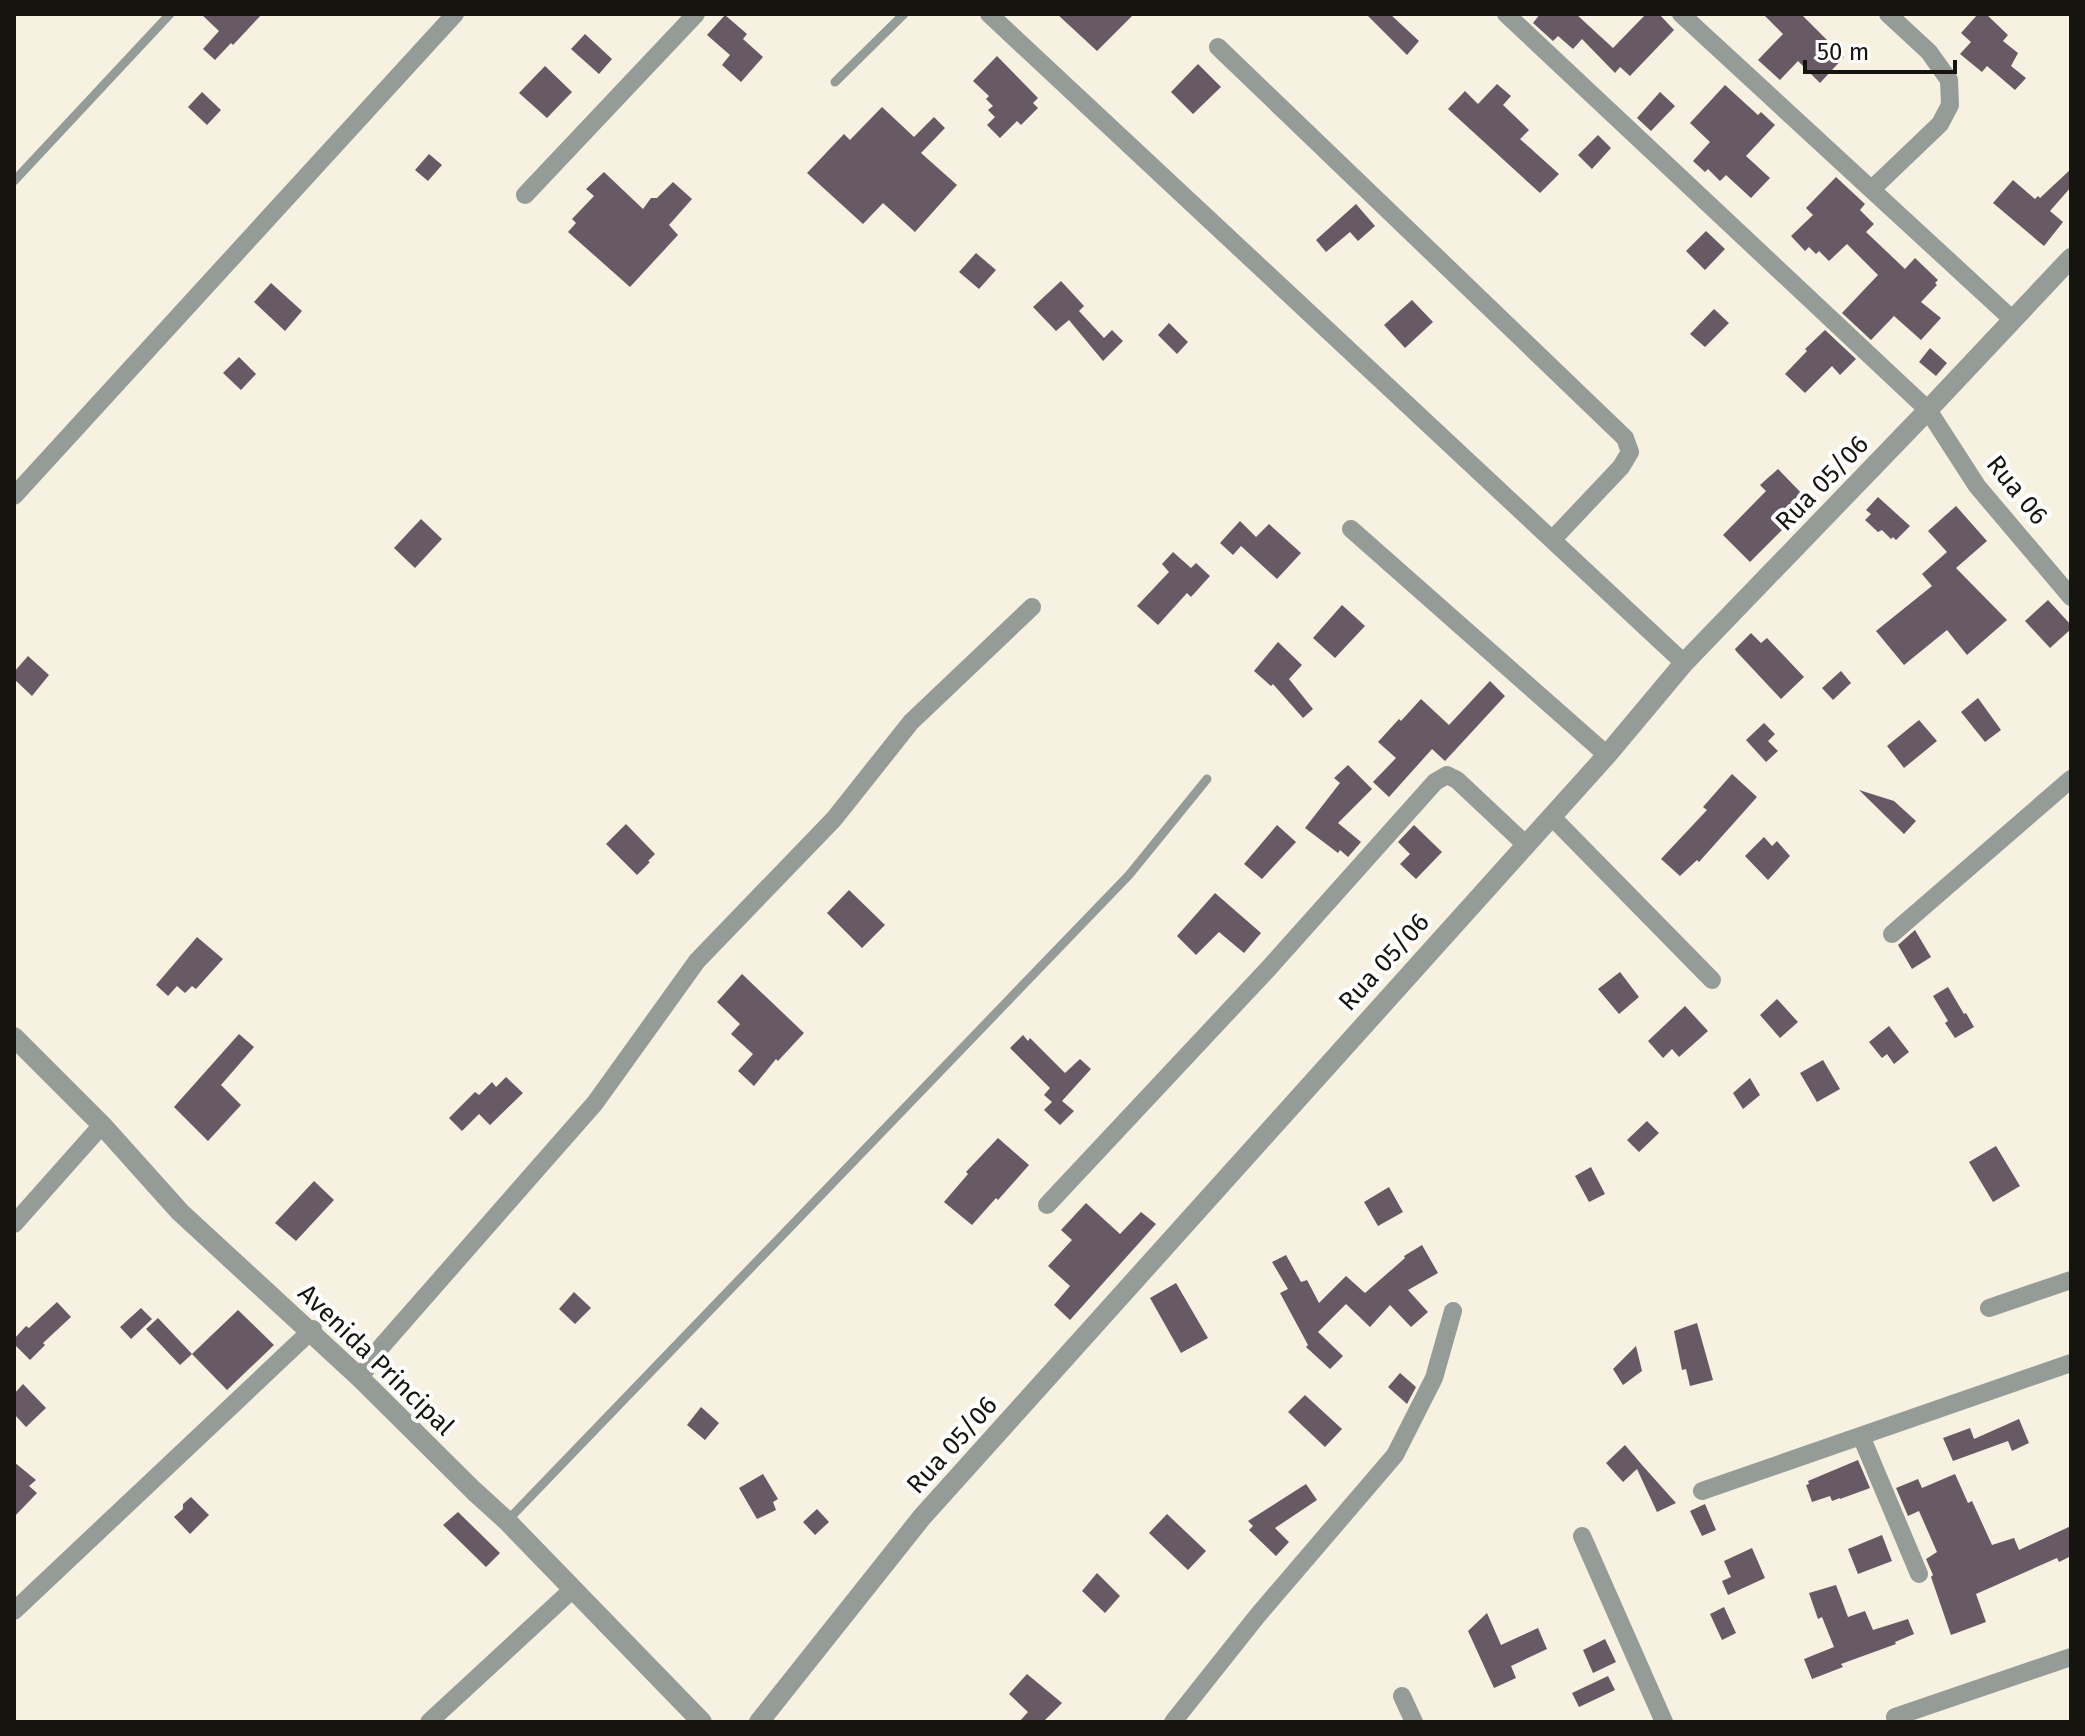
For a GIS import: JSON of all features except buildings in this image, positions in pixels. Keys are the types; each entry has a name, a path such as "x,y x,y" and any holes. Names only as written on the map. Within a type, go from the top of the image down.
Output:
{"street":[{"path":"14,496 455,14"},
{"path":"525,195 696,14"},
{"path":"989,14 1684,663"},
{"name":"Rua 06","path":"1506,14 1928,410 1977,486 2071,597"},
{"path":"1681,14 2013,320"},
{"path":"1872,189 1940,124 1950,105 1949,80 1929,52 1888,14"},
{"path":"1218,47 1625,438 1630,452 1621,467 1552,540"},
{"name":"Rua 05/06","path":"759,1722 922,1517 1607,755 1684,663 2071,258"},
{"path":"1351,529 1607,755"},
{"path":"360,1378 381,1347 595,1103 697,961 834,819 911,722 1032,607"},
{"path":"1047,1205 1268,969 1435,782 1447,775 1457,780 1525,844"},
{"path":"1892,934 2071,779"},
{"path":"1551,816 1712,980"},
{"name":"Avenida Principal","path":"14,1037 102,1125 180,1212 312,1331 507,1521 702,1722"},
{"path":"14,1224 102,1125"},
{"path":"1989,1308 2071,1280"},
{"path":"1173,1722 1258,1615 1395,1455 1434,1378 1453,1311"},
{"path":"14,1611 312,1331"},
{"path":"1702,1491 2071,1363"},
{"path":"1861,1436 1919,1574"},
{"path":"1582,1536 1664,1722"},
{"path":"429,1722 573,1589"},
{"path":"1895,1717 2071,1657"},
{"path":"1402,1696 1414,1722"}],"lane":[{"path":"14,181 170,14"},
{"path":"835,82 904,14"},
{"path":"507,1521 1129,875 1207,779"}]}
